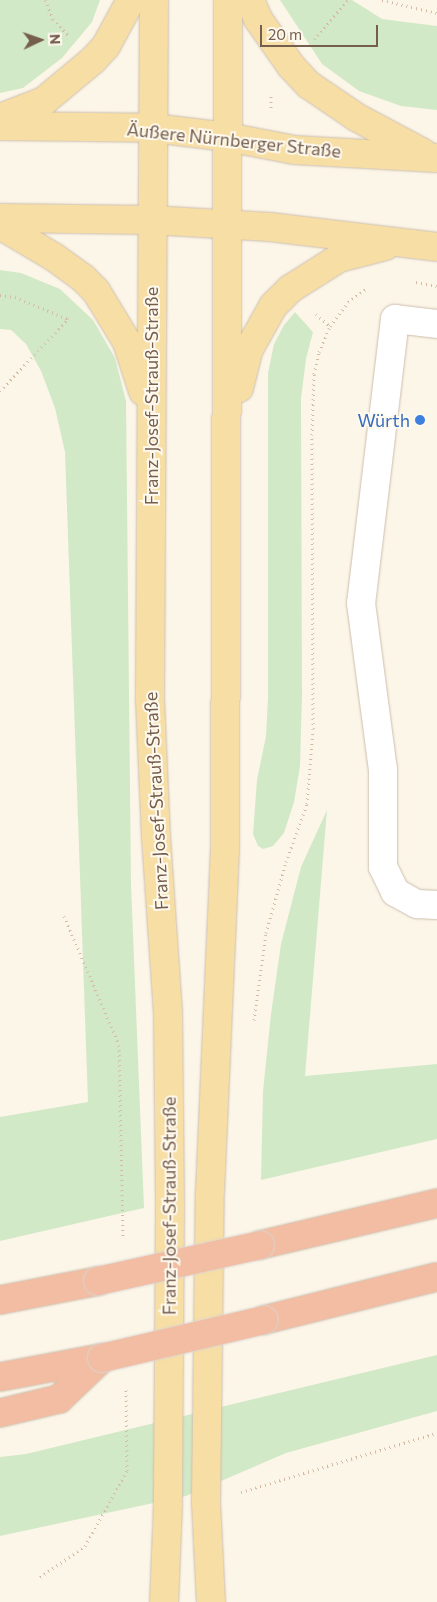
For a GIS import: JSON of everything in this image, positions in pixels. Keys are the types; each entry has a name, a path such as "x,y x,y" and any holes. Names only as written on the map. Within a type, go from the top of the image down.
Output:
{"highway":[{"path":"0,1300 98,1281 437,1203"},
{"path":"0,1377 102,1358 437,1277"},
{"path":"0,1413 59,1398 102,1358"}],"main road":[{"path":"0,118 44,102 93,60 106,46 131,0"},
{"name":"Franz-Josef-Strauß-Straße","path":"154,0 150,700 156,837 168,1022 168,1504 164,1602"},
{"path":"211,1602 206,1502 210,1212 225,849 228,431 228,0"},
{"path":"250,0 258,19 291,66 309,85 356,117 433,157"},
{"name":"Äußere Nürnberger Straße","path":"0,126 153,128 227,137 295,150 433,157"},
{"path":"0,218 152,220 270,226 437,247"},
{"path":"0,225 54,257 96,291 127,342 140,380 151,432"},
{"path":"228,431 248,351 273,306 290,289 338,258 399,242"}],"street":[{"path":"437,324 396,320 361,603 383,770 383,867 395,892 417,904 437,905"}],"path":[{"path":"45,0 53,19"},
{"path":"382,0 437,13"},
{"path":"0,391 68,319"},
{"path":"254,1021 266,934 286,862 307,804 313,729 312,435 314,374 319,352 330,326"},
{"path":"238,1484 237,1493 437,1433"}],"green space":[{"path":"0,0 100,0 92,22 62,58 23,88 0,93"},
{"path":"280,0 352,0 382,19 437,26 437,110 401,106 359,91 322,64"},
{"path":"0,270 21,273 60,289 93,320 115,358 126,401 131,884 144,1208 0,1241 0,1117 88,1102 65,452 55,408 41,371 26,344 11,330 0,329"},
{"path":"295,312 313,332 306,359 301,398 302,695 300,766 294,802 284,833 273,846 263,849 258,846 253,834 257,780 266,736 268,697 268,373 274,344 284,325"},
{"path":"327,810 305,1076 437,1064 437,1139 261,1180 263,1091 281,944 301,867"},
{"path":"437,1355 437,1411 286,1453 186,1496 0,1536 0,1457 26,1454"}],"place":[{"name":"Würth","path":"420,420"}]}
